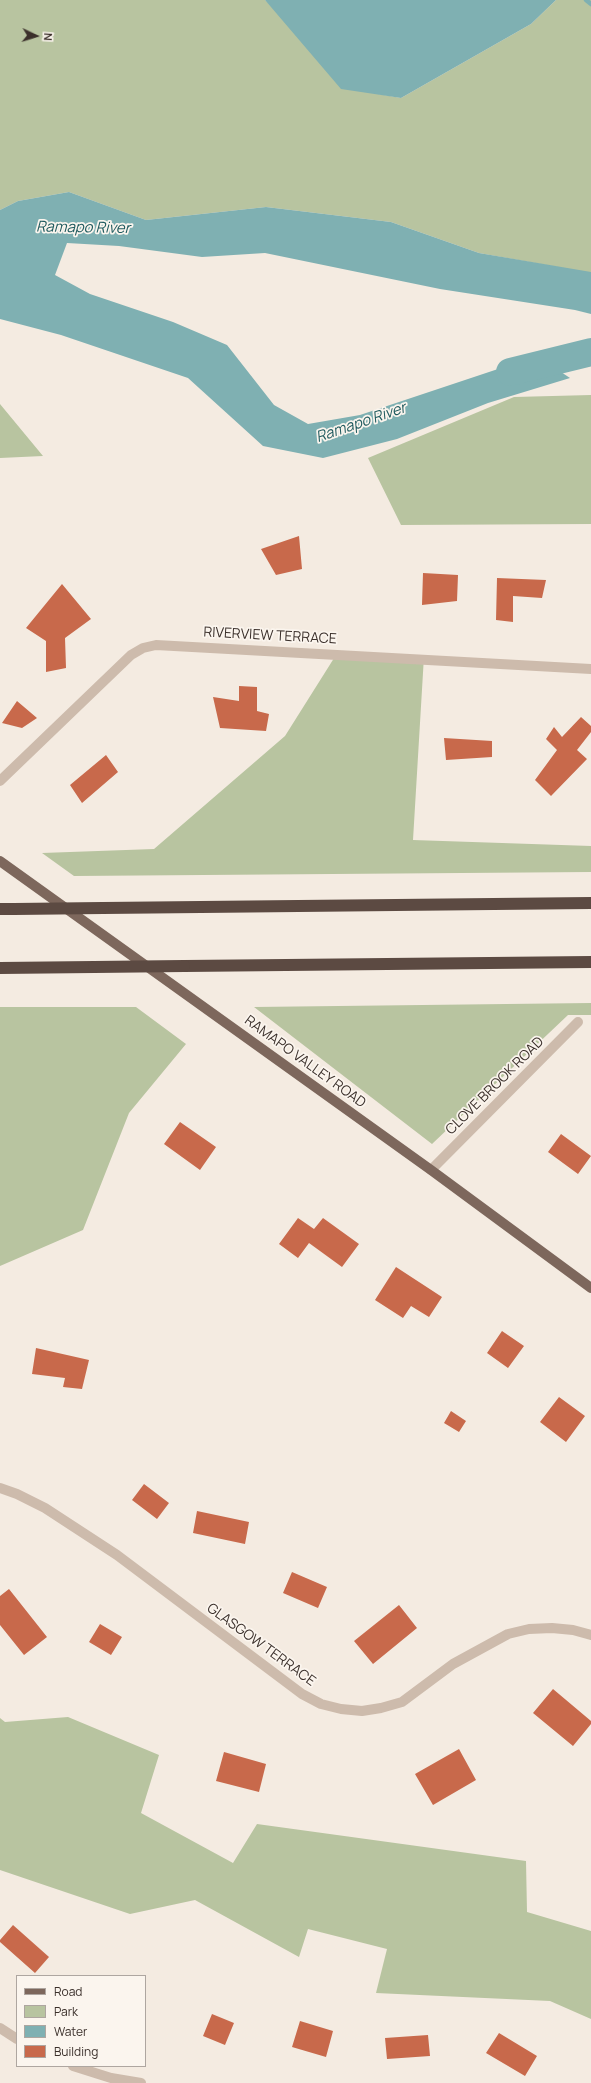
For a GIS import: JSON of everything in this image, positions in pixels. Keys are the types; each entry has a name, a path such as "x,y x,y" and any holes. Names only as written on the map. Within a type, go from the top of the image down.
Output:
{"highway":[{"path":"0,909 591,903"},
{"path":"0,968 591,962"}],"main road":[{"name":"RAMAPO VALLEY ROAD","path":"0,861 431,1170 591,1288"}],"street":[{"name":"RIVERVIEW TERRACE","path":"0,781 130,655 143,648 156,645 591,669"},
{"name":"CLOVE BROOK ROAD","path":"431,1170 578,1022"},
{"name":"GLASGOW TERRACE","path":"0,1488 17,1494 45,1508 117,1555 302,1694 320,1704 341,1709 368,1710 402,1702 453,1664 508,1634 528,1629 552,1628 573,1630 591,1635"},
{"path":"0,2028 16,2037"},
{"path":"76,2067 111,2078 141,2083"}],"green space":[{"path":"0,0 265,0 373,93 401,98 531,24 556,0 591,0 591,273 479,253 391,222 266,207 146,220 69,192 18,201 0,210"},
{"path":"591,395 591,524 401,525 368,458 514,397"},
{"path":"0,404 43,456 0,458"},
{"path":"336,655 424,656 413,840 591,846 591,872 74,876 42,853 154,849 285,736"},
{"path":"591,1003 591,1015 568,1015 432,1144 254,1007"},
{"path":"0,1007 136,1007 186,1044 129,1113 83,1230 0,1266"},
{"path":"68,1717 159,1755 141,1813 233,1863 257,1824 526,1861 527,1912 591,1931 591,2019 550,2001 376,1993 387,1949 308,1929 299,1957 195,1900 130,1914 0,1870 0,1718 5,1722"}],"water":[{"path":"265,0 556,0 531,24 401,98 341,89"},
{"path":"69,192 146,220 266,207 391,222 479,253 591,272 591,314 575,310 440,289 265,253 202,257 119,246 67,243 55,275 90,294 173,322 227,345 274,405 308,424 360,415 537,356 570,378 488,403 397,439 323,458 263,446 188,378 61,335 0,319 0,210 18,201"}],"building":[{"path":"299,536 302,569 276,575 261,549"},
{"path":"423,573 458,575 457,601 422,605"},
{"path":"497,578 546,580 542,598 513,596 513,622 496,620"},
{"path":"62,584 91,619 65,638 66,668 46,672 46,641 26,628"},
{"path":"239,686 257,687 257,711 269,714 266,731 220,728 213,697 239,701"},
{"path":"17,701 37,718 22,728 2,723"},
{"path":"581,717 591,726 591,732 577,750 587,759 551,796 535,780 557,750 546,739 554,727 562,737"},
{"path":"444,738 492,741 492,757 446,760"},
{"path":"106,755 118,772 82,803 70,785"},
{"path":"180,1122 216,1147 200,1170 164,1144"},
{"path":"561,1134 591,1156 578,1174 548,1152"},
{"path":"298,1218 314,1229 323,1218 359,1244 342,1267 309,1243 298,1258 279,1244"},
{"path":"396,1267 442,1297 429,1317 411,1306 403,1318 375,1300"},
{"path":"502,1331 524,1346 508,1368 487,1353"},
{"path":"36,1348 89,1360 82,1389 63,1387 65,1378 32,1374"},
{"path":"559,1397 585,1416 566,1442 540,1422"},
{"path":"451,1411 466,1421 459,1432 444,1423"},
{"path":"144,1484 169,1503 157,1519 132,1500"},
{"path":"197,1511 249,1522 245,1544 193,1533"},
{"path":"292,1572 327,1587 318,1608 283,1593"},
{"path":"9,1589 47,1637 24,1655 0,1625 0,1596"},
{"path":"399,1605 417,1628 373,1664 354,1641"},
{"path":"100,1624 122,1637 111,1655 89,1642"},
{"path":"553,1689 591,1721 591,1724 573,1746 533,1713"},
{"path":"459,1749 476,1780 433,1805 415,1774"},
{"path":"224,1752 266,1764 259,1792 216,1781"},
{"path":"13,1925 49,1957 35,1973 0,1942 0,1940"},
{"path":"212,2014 234,2023 225,2045 203,2036"},
{"path":"300,2021 333,2031 326,2057 292,2047"},
{"path":"499,2033 537,2056 525,2076 486,2053"},
{"path":"428,2035 430,2056 387,2059 385,2038"}],"waterway":[{"path":"586,0 591,4"},
{"name":"Ramapo River","path":"510,372 591,352"}]}
